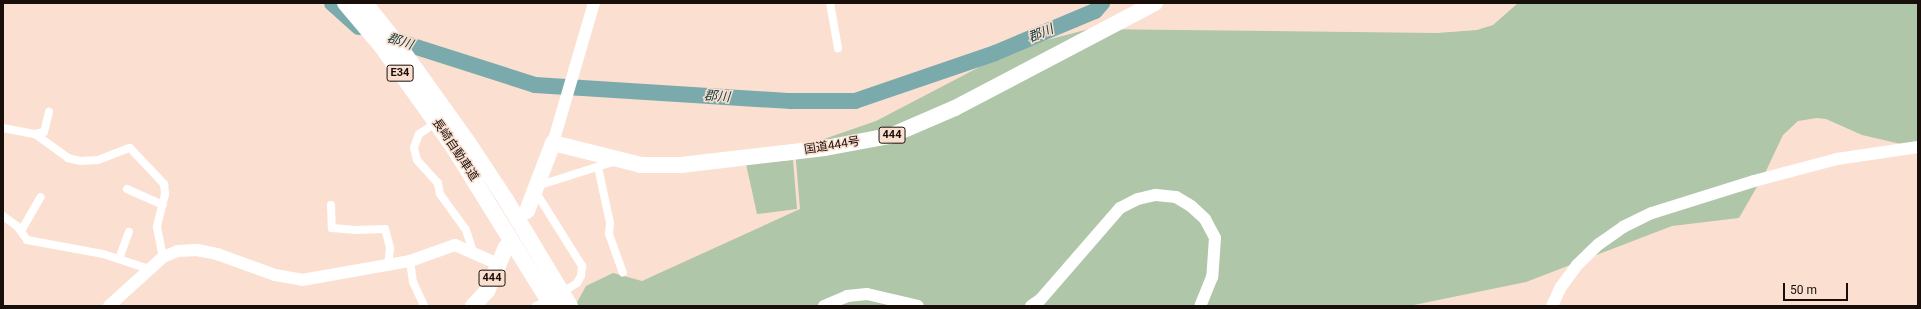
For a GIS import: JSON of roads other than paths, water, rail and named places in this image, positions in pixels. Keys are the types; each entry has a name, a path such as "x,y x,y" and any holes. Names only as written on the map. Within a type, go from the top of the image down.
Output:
{"highway":[{"name":"長崎自動車道","path":"345,3 460,143"},
{"name":"長崎自動車道","path":"365,3 399,46 460,143 548,299 570,306"},
{"name":"国道444号","path":"553,143 641,165 681,165 825,148 890,136 955,108 1155,3"},
{"path":"527,211 553,143"},
{"name":"444","path":"473,306 487,291 506,247"}],"street":[{"path":"553,143 594,3"},
{"path":"830,3 838,48"},
{"path":"457,111 420,134 414,148 417,160 438,183 440,194 466,230 473,251"},
{"path":"3,128 35,134 44,132 49,112"},
{"path":"35,134 68,158 80,161 98,160 130,148 164,184 162,205 157,227 163,257"},
{"path":"1552,306 1561,286 1577,265 1598,244 1622,227 1652,213 1754,181 1837,159 1918,147"},
{"path":"548,299 570,289 581,276 582,266 536,189 617,160"},
{"path":"598,167 610,223 609,234 623,273"},
{"path":"127,189 162,205"},
{"path":"1031,306 1040,300 1120,208 1138,198 1156,195 1176,198 1191,206 1206,219 1214,238 1212,277 1200,306"},
{"path":"21,231 41,197"},
{"path":"330,205 332,228 356,230 385,229 390,243 388,266"},
{"path":"3,216 21,231 27,240 119,259 149,269"},
{"path":"119,259 129,232"},
{"path":"109,306 163,257 178,251 197,250 217,254 275,275 302,280 410,261 455,245 473,251 498,264"},
{"path":"410,261 413,282 424,306"},
{"path":"824,306 847,296 867,294 918,306"}],"waterway":[{"name":"郡川","path":"332,3 359,27"},
{"name":"郡川","path":"388,38 535,85 792,101 855,101 995,53 1095,11 1102,3"}]}
